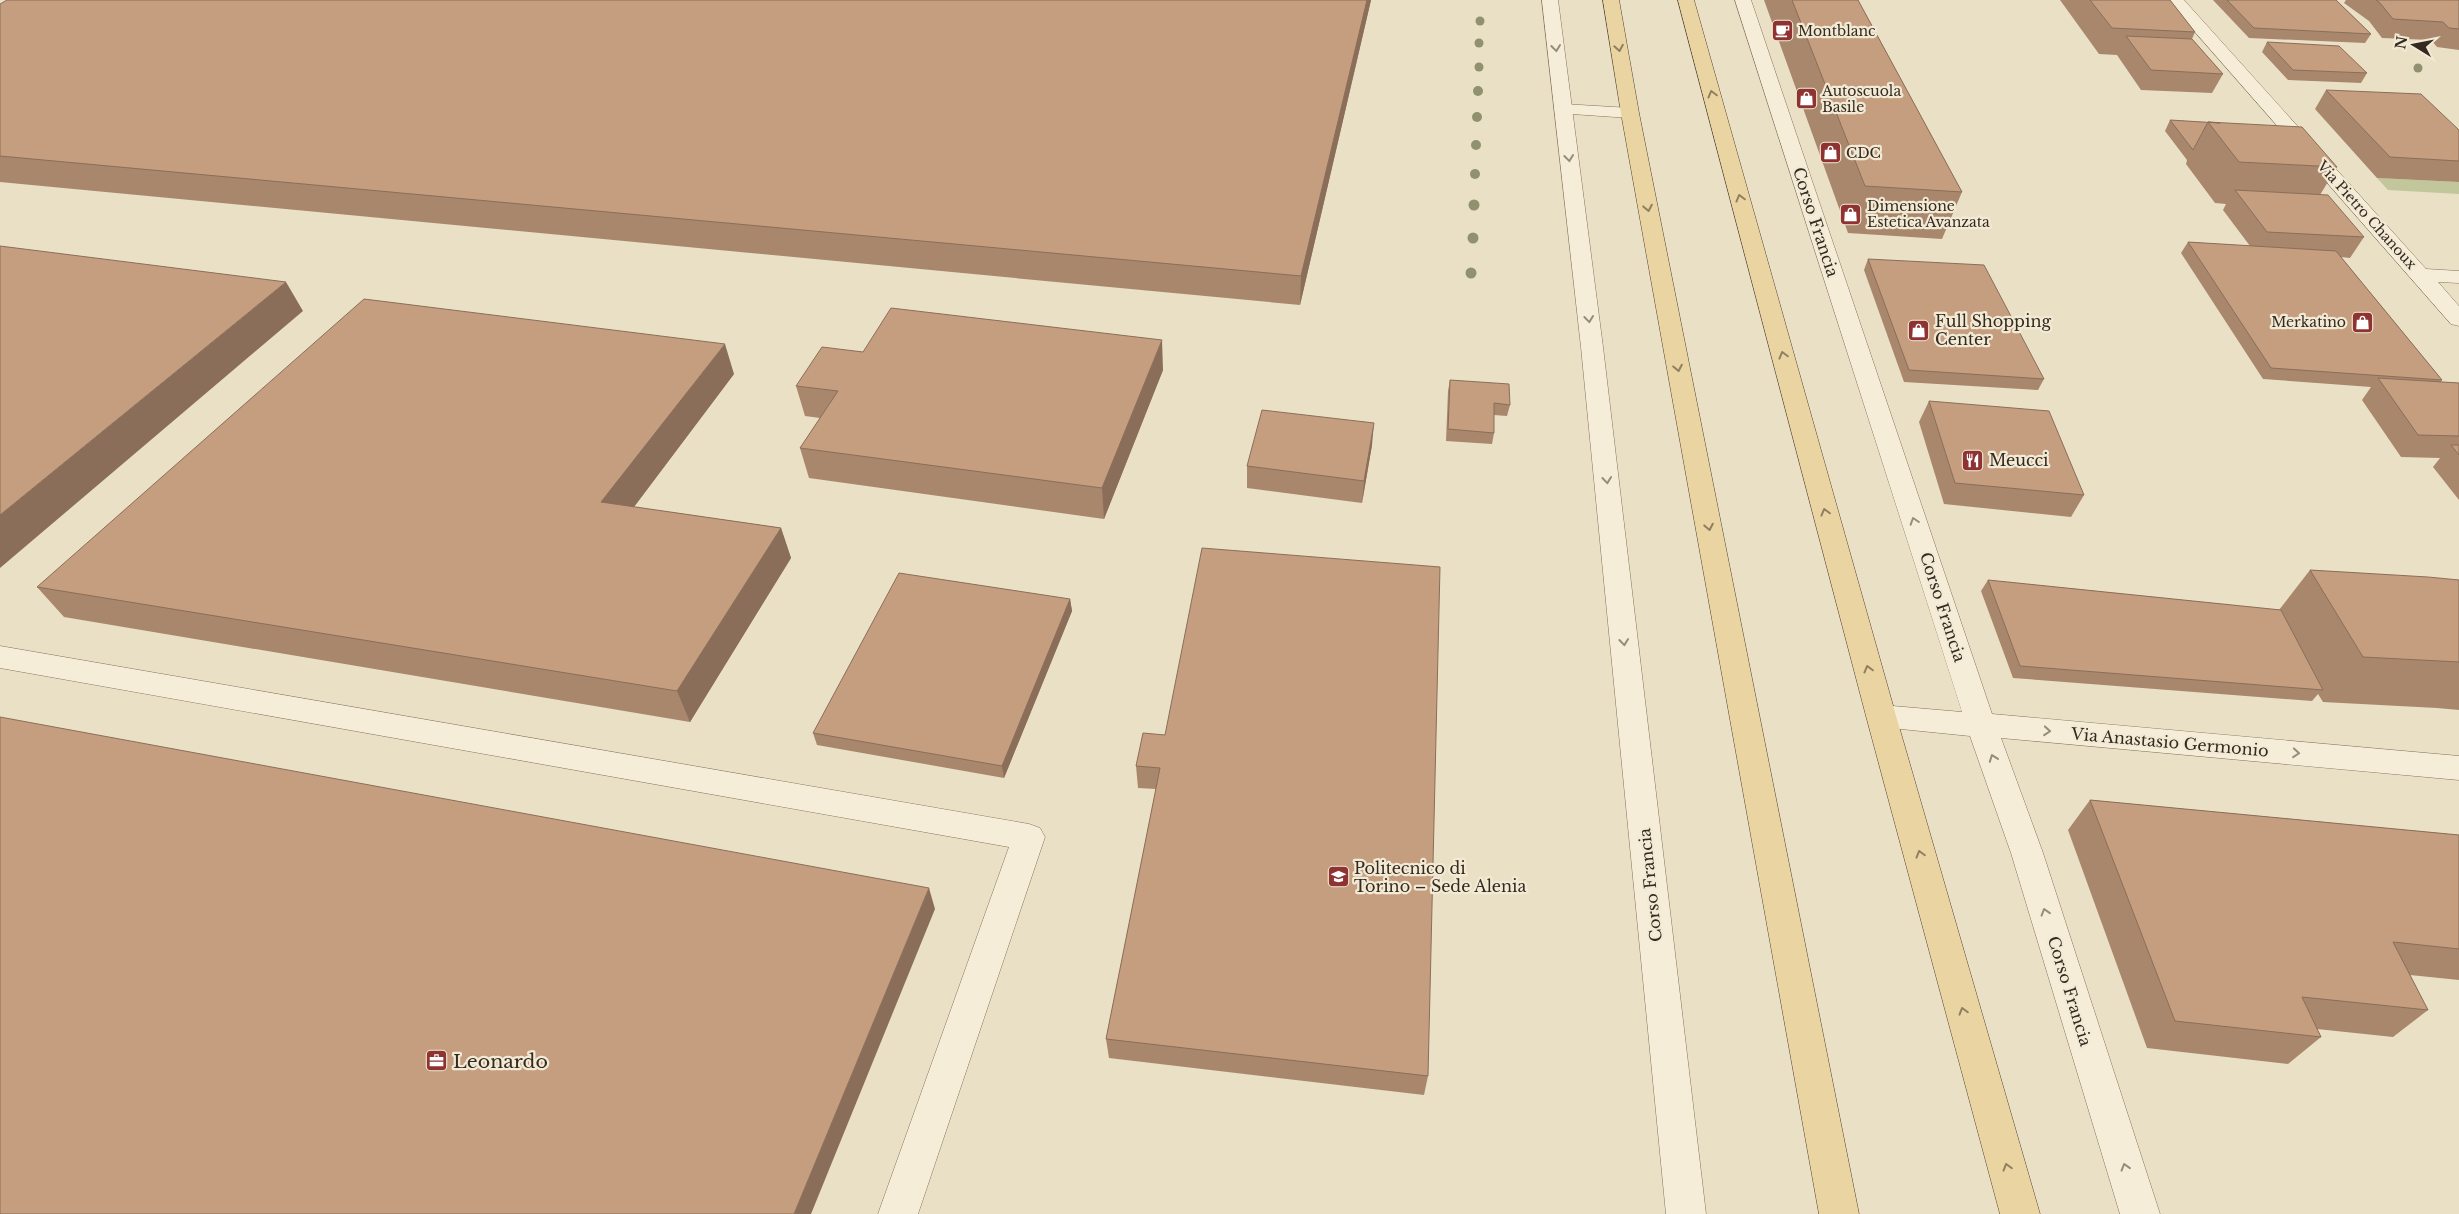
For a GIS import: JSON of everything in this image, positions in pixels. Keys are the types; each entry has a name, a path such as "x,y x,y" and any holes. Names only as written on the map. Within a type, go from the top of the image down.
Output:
{"main road":[{"path":"1611,0 1630,113 1839,1214"},
{"path":"1686,0 1881,716 2020,1214"}],"street":[{"name":"Corso Francia","path":"1550,0 1593,357 1686,1214"},
{"name":"Corso Francia","path":"1743,0 1981,725 2027,853 2140,1214"},
{"name":"Via Pietro Chanoux","path":"2175,0 2459,319"},
{"path":"1563,109 1630,113"},
{"path":"2420,275 2459,277"},
{"path":"0,657 1029,837 898,1214"},
{"name":"Via Anastasio Germonio","path":"1881,716 2459,768"}],"green space":[{"path":"2377,178 2459,182 2459,194 2388,190"}],"building":[{"path":"7,0 1367,0 1301,276 0,156 0,4"},
{"path":"1792,0 1858,0 1962,192 1865,186"},
{"path":"2090,0 2170,0 2195,32 2112,28"},
{"path":"2227,0 2336,0 2371,34 2254,28"},
{"path":"2376,0 2459,0 2459,29 2449,28 2443,22 2393,19"},
{"path":"2126,36 2192,39 2223,74 2151,70"},
{"path":"2267,42 2339,46 2367,73 2293,70"},
{"path":"2326,90 2421,94 2459,130 2459,161 2390,157"},
{"path":"2170,120 2208,122 2193,150"},
{"path":"2208,122 2302,127 2337,167 2239,162"},
{"path":"2235,190 2328,195 2364,237 2267,232"},
{"path":"2188,242 2336,251 2442,380 2271,368"},
{"path":"0,246 286,282 0,515"},
{"path":"1868,259 1984,265 2044,379 1909,370"},
{"path":"364,299 725,344 601,502 781,528 677,691 37,587"},
{"path":"891,308 1162,340 1102,488 800,448 838,391 796,386 822,347 863,352"},
{"path":"2378,378 2459,383 2459,436 2418,435"},
{"path":"1450,380 1509,384 1510,405 1494,403 1494,433 1448,429"},
{"path":"1929,401 2049,411 2084,495 1955,483"},
{"path":"1262,410 1374,423 1364,481 1247,466"},
{"path":"2451,445 2459,445 2459,455"},
{"path":"1202,548 1440,567 1428,1076 1106,1039 1160,768 1136,766 1143,733 1165,735"},
{"path":"2310,570 2459,580 2459,662 2363,657"},
{"path":"899,573 1070,599 1002,766 813,733"},
{"path":"1988,580 2281,610 2323,690 2020,666"},
{"name":"Leonardo","path":"0,717 929,888 794,1214 0,1214"},
{"path":"2090,800 2459,835 2459,949 2393,942 2428,1010 2302,997 2321,1037 2175,1021"}],"place":[{"name":"Montblanc","path":"1782,31"},
{"name":"Autoscuola Basile","path":"1806,99"},
{"name":"CDC","path":"1830,153"},
{"name":"Dimensione Estetica Avanzata","path":"1851,214"},
{"name":"Merkatino","path":"2362,322"},
{"name":"Full Shopping Center","path":"1919,330"},
{"name":"Meucci","path":"1973,460"},
{"name":"Politecnico di Torino – Sede Alenia","path":"1338,877"},
{"name":"Leonardo","path":"437,1061"}]}
